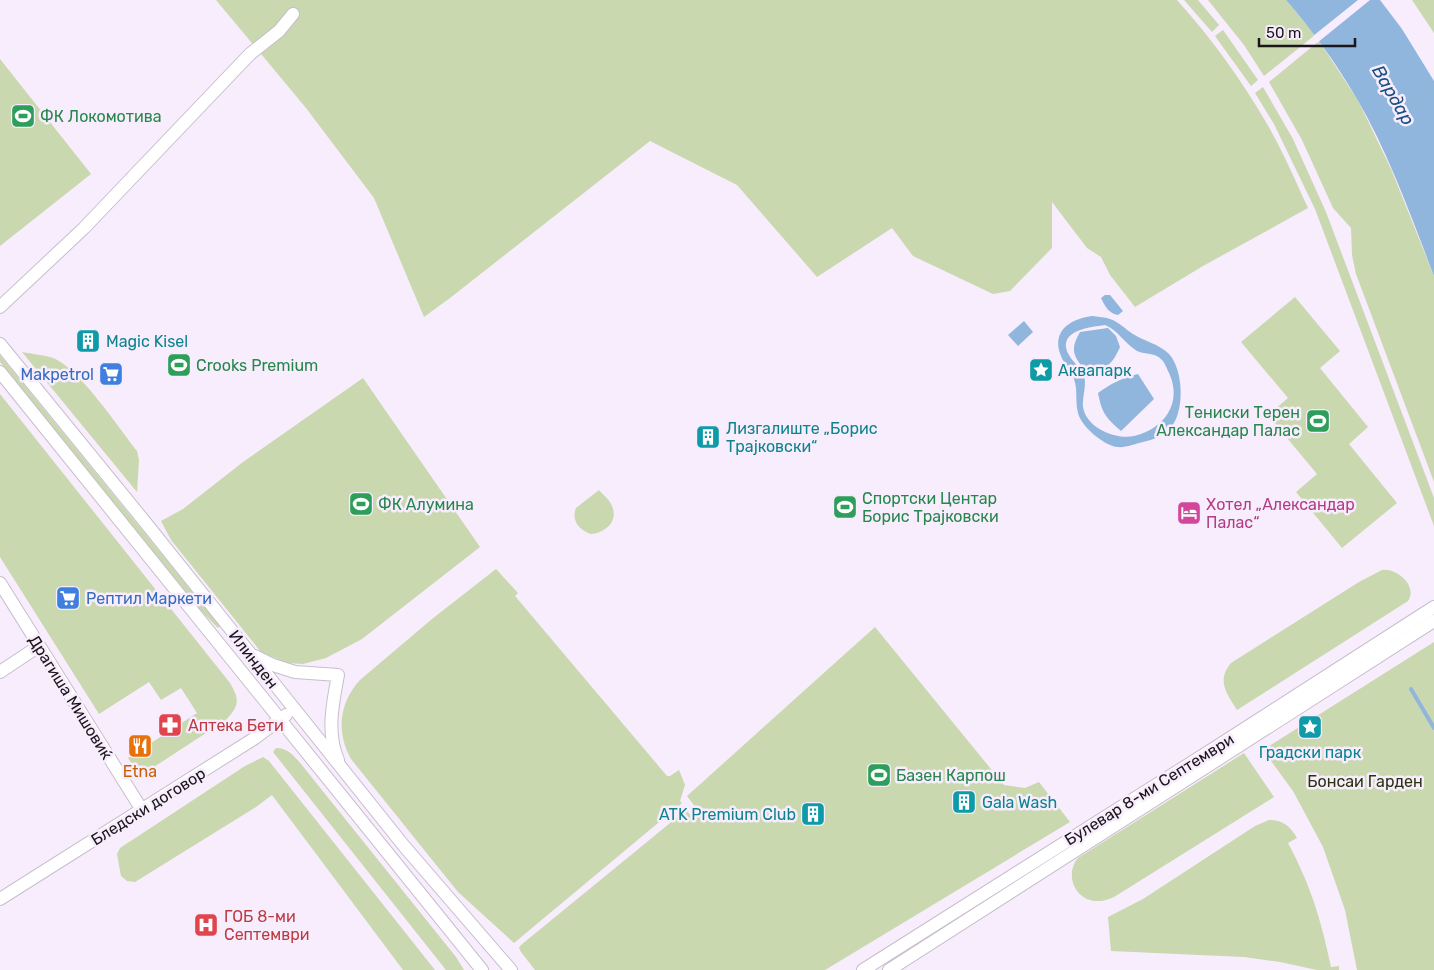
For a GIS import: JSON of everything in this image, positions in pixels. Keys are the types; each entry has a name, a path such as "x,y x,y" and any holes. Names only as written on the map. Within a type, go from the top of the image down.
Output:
{"street":[{"path":"0,307 84,228 250,54 288,22 293,14"},
{"name":"Илинден","path":"0,344 410,853 511,970"},
{"name":"Илинден","path":"0,372 482,970"},
{"name":"Драгиша Мишовиќ","path":"0,583 142,810"},
{"name":"Булевар 8-ми Септември","path":"1275,716 1434,606"},
{"name":"Булевар 8-ми Септември","path":"889,970 1217,753 1434,621"},
{"path":"0,672 40,646"},
{"path":"247,650 260,660 284,669 306,673 338,675 332,708 332,740 335,754 343,770"},
{"name":"Бледски договор","path":"0,899 255,738 294,710"},
{"name":"Булевар 8-ми Септември","path":"863,970 1217,753"}],"green space":[{"path":"216,0 1177,0 1214,45 1247,91 1289,166 1308,208 1203,266 1135,307 1110,275 1101,257 1087,248 1052,202 1052,248 1010,291 993,294 913,256 892,228 817,277 737,185 650,141 424,317 374,198 306,108"},
{"path":"1184,0 1198,0 1219,25 1212,32"},
{"path":"1208,0 1286,0 1315,35 1264,76 1244,45"},
{"path":"1412,0 1434,0 1434,33"},
{"path":"1223,30 1258,80 1251,86 1215,36"},
{"path":"1319,41 1357,99 1368,121 1391,169 1434,276 1434,482 1356,274 1352,255 1351,228 1333,208 1302,140 1269,82"},
{"name":"ФК Локомотива","path":"0,59 91,174 0,246"},
{"path":"1263,87 1293,139 1326,212 1434,498 1434,526 1315,209 1274,124 1255,93"},
{"name":"Тениски Терен Александар Палас","path":"1295,297 1340,351 1320,368 1368,427 1349,444 1397,503 1342,548 1296,492 1317,474 1268,415 1288,398 1241,342"},
{"path":"22,352 53,358 63,364 75,374 98,400 137,451 139,460 137,492"},
{"path":"0,355 220,626 218,628 199,609 0,362"},
{"name":"ФК Алумина","path":"363,378 480,547 362,639 326,658 303,664 287,663 261,652 171,540 161,521 183,509 243,462"},
{"path":"0,394 230,683 237,698 234,711 226,720 140,776 128,758 197,713 181,688 161,700 149,682 99,714 0,557"},
{"path":"599,490 611,504 614,517 605,529 591,534 577,524 575,512 576,508"},
{"path":"496,569 518,593 515,596 667,776 679,770 685,785 680,801 682,803 514,943 458,892 351,759 343,739 342,728 344,708 353,689 360,680 432,619"},
{"path":"1382,570 1394,572 1404,579 1410,590 1408,601 1237,710 1227,693 1224,682 1224,676 1231,663 1359,582"},
{"path":"875,627 1004,785 1025,788 1039,782 1070,822 825,970 535,970 521,952 519,948 521,945 686,810 696,821 699,812 687,796"},
{"name":"Бонсаи Гарден","path":"1434,642 1434,970 1357,970 1345,910 1323,847 1293,791 1263,750"},
{"path":"276,748 287,751 301,764 456,957 464,970 446,970 273,752"},
{"path":"1244,753 1274,797 1114,897 1101,901 1091,900 1078,892 1074,886 1072,872 1078,858"},
{"path":"263,757 269,761 435,970 403,970 272,795 256,807 135,882 127,881 121,876 117,854 120,848 245,766"},
{"path":"1269,820 1286,824 1297,838 1288,843 1303,874 1314,904 1331,967 1339,966 1339,970 1317,970 1244,957 1111,951 1108,917 1143,899 1255,826"}],"water":[{"name":"Вардар","path":"1286,0 1380,0 1402,29 1434,81 1434,276 1399,186 1369,120 1315,35"},
{"path":"1105,295 1110,295 1123,311 1118,315 1110,311 1101,298"},
{"path":"1092,316 1113,320 1133,334 1169,354 1177,369 1181,389 1179,410 1176,419 1169,429 1147,441 1117,447 1099,439 1083,424 1078,413 1074,379 1061,356 1059,340 1064,328 1076,320","holes":["1105,325 1137,351 1159,357 1165,364 1173,384 1174,395 1168,413 1162,421 1145,433 1127,437 1111,434 1096,426 1085,414 1083,407 1084,376 1070,358 1066,347 1067,340 1070,335 1083,329"]},
{"path":"1024,321 1033,332 1018,346 1008,335"},
{"path":"1108,328 1116,336 1120,347 1114,359 1102,368 1083,368 1074,351 1075,342 1080,332"},
{"path":"1138,374 1154,399 1121,431 1105,414 1098,393 1117,381"}],"pier":[{"path":"1358,0 1370,0 1317,43 1313,36"}],"waterway":[{"path":"1411,689 1434,728"}],"place":[{"name":"ФК Локомотива","path":"23,116"},
{"name":"Magic Kisel","path":"88,341"},
{"name":"Crooks Premium","path":"179,365"},
{"name":"Аквапарк","path":"1041,370"},
{"name":"Makpetrol","path":"111,374"},
{"name":"Тениски Терен Александар Палас","path":"1318,421"},
{"name":"Лизгалиште „Борис Трајковски“","path":"708,437"},
{"name":"ФК Алумина","path":"361,504"},
{"name":"Спортски Центар Борис Трајковски","path":"845,507"},
{"name":"Хотел „Александар Палас“","path":"1189,513"},
{"name":"Рептил Маркети","path":"68,598"},
{"name":"Аптека Бети","path":"170,725"},
{"name":"Градски парк","path":"1310,727"},
{"name":"Etna","path":"140,746"},
{"name":"Базен Карпош","path":"879,775"},
{"name":"Gala Wash","path":"964,802"},
{"name":"ATK Premium Club","path":"813,814"},
{"name":"ГОБ 8-ми Септември","path":"206,925"}]}
